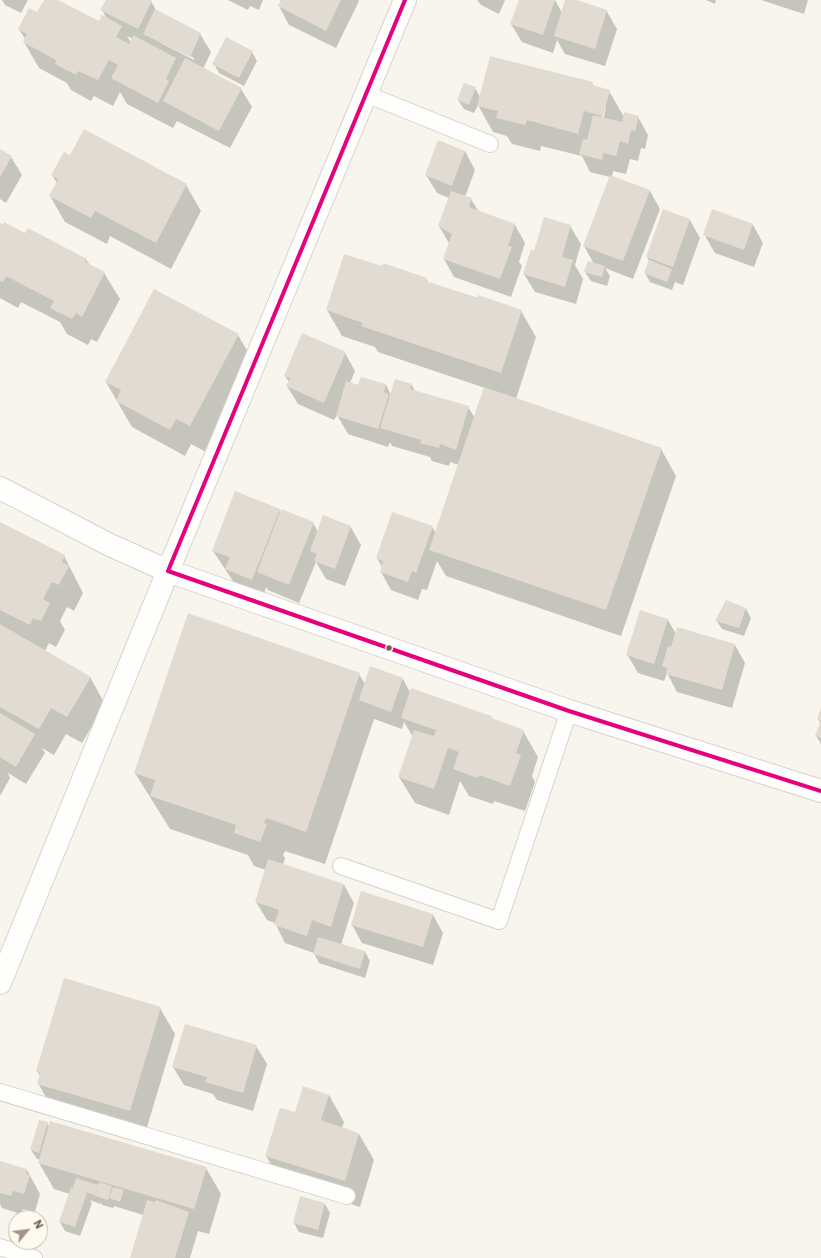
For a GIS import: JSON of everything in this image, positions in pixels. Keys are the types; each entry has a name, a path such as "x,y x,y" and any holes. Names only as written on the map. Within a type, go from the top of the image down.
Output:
{"street":[{"path":"0,983 168,571 405,0"},
{"path":"0,488 110,545 168,571 569,711 821,790"}],"lane":[{"path":"366,94 490,144"},
{"path":"341,866 499,921 569,711"},
{"path":"0,1092 347,1196"},
{"path":"0,1247 34,1258"}],"building":[{"path":"44,0 58,0 99,21 102,15 122,26 116,37 129,44 133,35 176,58 166,79 169,81 158,103 111,78 118,65 109,60 98,80 78,71 76,75 55,64 56,60 23,42 27,34 18,29 29,8 37,12"},
{"path":"106,0 152,1 138,29 100,10"},
{"path":"281,0 341,0 326,31 278,6"},
{"path":"519,0 555,0 543,35 510,24"},
{"path":"565,0 577,0 607,10 595,49 554,36"},
{"path":"155,9 201,33 190,57 143,34"},
{"path":"226,37 253,51 239,78 212,64"},
{"path":"490,56 593,82 592,85 610,90 603,116 584,111 578,134 527,120 525,125 496,118 498,111 477,106"},
{"path":"185,58 242,88 219,131 163,101"},
{"path":"464,83 476,87 469,105 457,100"},
{"path":"624,112 639,116 635,131 631,130 628,144 620,141 616,156 603,153 602,160 579,154 583,139 587,140 593,115 622,122"},
{"path":"84,129 187,184 156,243 95,211 91,218 49,196 58,179 51,175 64,152 70,155"},
{"path":"438,140 465,151 452,186 425,175"},
{"path":"0,149 12,156 0,177"},
{"path":"610,175 650,190 623,261 583,246"},
{"path":"451,191 472,198 469,207 515,224 508,246 512,247 500,279 443,259 452,234 438,226"},
{"path":"663,209 690,219 673,267 646,257"},
{"path":"712,209 753,224 744,250 703,235"},
{"path":"544,217 571,225 562,257 573,260 565,287 523,274 531,249 534,251"},
{"path":"4,222 25,233 28,228 87,259 85,262 105,272 82,317 76,313 72,319 50,308 54,301 6,276 3,282 0,281 0,223 3,225"},
{"path":"344,254 382,266 383,263 427,278 426,281 477,298 478,295 522,310 501,373 361,326 363,323 326,310"},
{"path":"649,260 672,269 667,282 644,273"},
{"path":"588,261 605,266 602,277 584,272"},
{"path":"154,289 239,334 190,426 176,419 170,430 116,401 121,390 105,382"},
{"path":"302,333 346,352 324,403 286,386 290,378 284,376"},
{"path":"361,377 386,384 384,392 389,394 378,429 336,416 346,381 358,385"},
{"path":"395,379 412,384 410,389 469,406 456,450 440,444 439,448 420,443 421,440 380,428"},
{"path":"484,387 662,448 606,610 429,550"},
{"path":"235,491 280,509 252,580 225,569 230,557 212,551"},
{"path":"281,509 314,522 289,585 257,572"},
{"path":"392,512 433,526 416,573 412,571 408,582 380,572 383,561 376,558"},
{"path":"323,515 351,526 335,569 314,561 317,554 310,551"},
{"path":"0,522 65,555 62,562 69,566 59,585 52,582 43,599 50,603 41,621 33,618 30,625 0,610"},
{"path":"726,600 746,608 739,628 715,621"},
{"path":"640,610 668,619 654,664 626,655"},
{"path":"188,613 360,673 306,832 266,818 264,823 267,824 260,842 234,833 236,825 150,796 155,780 134,773"},
{"path":"0,624 91,677 67,717 51,708 39,729 0,707"},
{"path":"677,627 735,644 722,690 666,674 667,668 662,666 668,646 671,647"},
{"path":"370,666 403,678 391,712 359,700"},
{"path":"411,688 491,716 491,718 524,730 516,753 521,755 510,786 479,775 478,778 453,769 459,752 448,748 434,789 398,777 414,730 434,736 436,730 401,718"},
{"path":"821,708 821,721 817,719"},
{"path":"0,713 35,734 16,767 0,757"},
{"path":"821,721 821,738 815,736"},
{"path":"268,859 344,884 331,927 312,920 307,936 274,925 279,910 255,902"},
{"path":"361,891 433,914 423,947 351,925"},
{"path":"318,937 365,951 360,969 313,954"},
{"path":"64,978 161,1007 130,1111 37,1084 40,1073 36,1071"},
{"path":"185,1024 257,1045 243,1093 205,1082 207,1077 172,1067"},
{"path":"303,1086 329,1095 321,1120 359,1133 345,1181 265,1156 280,1108 295,1112"},
{"path":"39,1120 48,1122 39,1153 30,1150"},
{"path":"50,1121 207,1167 194,1209 38,1163"},
{"path":"0,1161 27,1169 26,1174 30,1175 24,1194 13,1191 11,1196 0,1193"},
{"path":"76,1178 98,1185 95,1195 73,1188"},
{"path":"99,1182 112,1186 108,1200 95,1196"},
{"path":"71,1187 87,1193 75,1227 59,1222"},
{"path":"113,1187 124,1190 120,1202 109,1198"},
{"path":"300,1196 325,1203 318,1230 293,1223"},
{"path":"147,1200 155,1202 156,1200 189,1212 175,1258 130,1258"}],"transit line":[{"path":"168,571 405,0"},
{"path":"168,571 569,711 821,791"}]}
